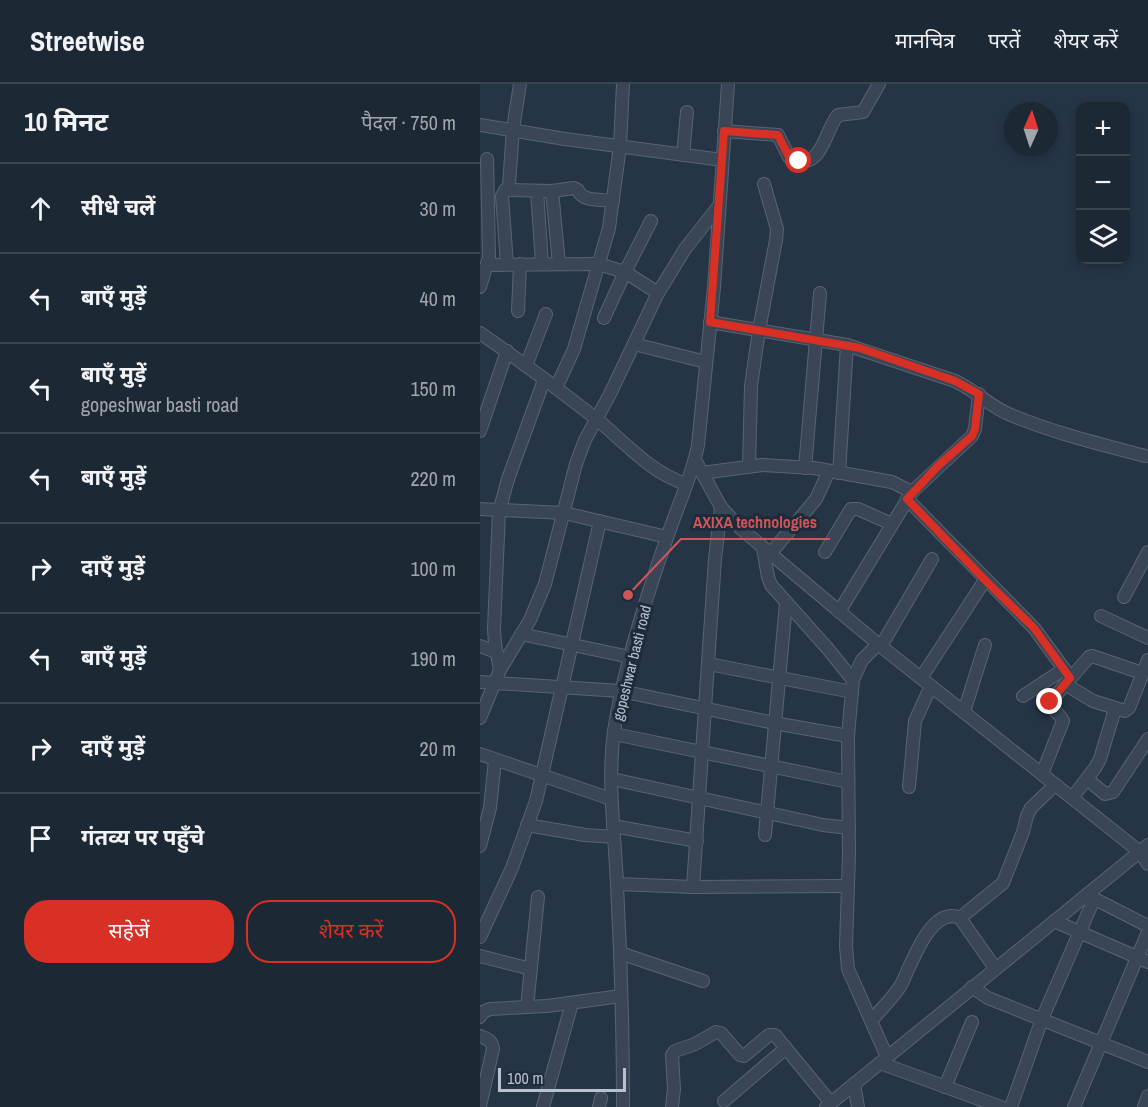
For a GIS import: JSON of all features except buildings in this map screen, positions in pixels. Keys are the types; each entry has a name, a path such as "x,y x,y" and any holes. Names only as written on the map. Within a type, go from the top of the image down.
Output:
{"street":[{"path":"507,264 502,200 509,185 513,129 520,84"},
{"path":"556,388 574,348 609,228 620,146 623,84"},
{"name":"gopeshwar basti road","path":"623,1107 620,953 611,799 614,734 621,691 630,657 667,537 695,460 710,322 728,84"},
{"path":"724,131 778,135 789,157 805,161 814,157 822,148 833,120 838,115 863,112 879,84"},
{"path":"683,155 687,112"},
{"path":"480,125 722,160"},
{"path":"487,159 483,276 507,264 598,264 625,272 658,293"},
{"path":"749,466 750,402 759,330 777,229 764,184"},
{"path":"506,190 552,191 574,188 583,198 613,201"},
{"path":"537,191 542,264"},
{"path":"552,191 559,264"},
{"path":"480,718 500,670 537,605 545,584 576,464 595,418 610,394 658,293 685,249 718,207"},
{"path":"604,318 651,221"},
{"path":"518,310 520,264"},
{"path":"805,468 820,292"},
{"path":"526,366 546,314"},
{"path":"710,322 847,345 955,381 1009,415 1054,431 1145,456"},
{"path":"480,333 595,418 658,471 670,479 686,484"},
{"path":"634,344 706,362"},
{"path":"847,345 834,472 816,500 766,551 768,577 771,585 828,649 852,686"},
{"path":"480,430 507,351"},
{"path":"500,670 494,629 499,512 508,479 544,380"},
{"path":"839,612 909,495 972,436 975,429 979,394"},
{"path":"695,460 721,507 740,528 879,645 1072,798 1144,849 1148,864"},
{"path":"702,473 773,465 892,482 909,495 985,580 1034,628 1078,693 1115,709 1128,710 1148,660"},
{"path":"693,887 715,559 721,507"},
{"path":"480,509 499,512 564,513 667,537"},
{"path":"825,552 851,509 858,509 892,524"},
{"path":"480,938 512,868 542,776 600,521"},
{"path":"1124,597 1148,552"},
{"path":"932,559 879,645 862,660 852,686 848,736 849,828 846,959 848,969 871,1021 883,1060 945,1087 1001,1107"},
{"path":"909,787 915,721 926,682 985,580"},
{"path":"765,835 786,603"},
{"path":"1101,616 1148,638"},
{"path":"521,634 630,657"},
{"path":"964,712 985,645"},
{"path":"480,646 496,652"},
{"path":"1023,696 1066,677 1092,656 1142,673"},
{"path":"709,664 779,677 852,686"},
{"path":"1042,774 1063,721 1062,717 1053,710 1050,702 1066,677"},
{"path":"480,682 621,691 848,736"},
{"path":"1072,798 1100,759 1115,709"},
{"path":"614,734 848,782"},
{"path":"1087,779 1105,794 1113,792 1148,739"},
{"path":"480,754 611,799"},
{"path":"480,846 490,808 495,760"},
{"path":"612,778 824,825 849,828"},
{"path":"960,918 1002,883 1031,808 1055,784"},
{"path":"527,825 697,841"},
{"path":"672,1107 674,1089 671,1058 675,1051 695,1044 716,1032 721,1033 742,1056 747,1055 771,1034 775,1035 829,1105 995,968 1054,921 1090,897 1144,849"},
{"path":"617,885 848,886"},
{"path":"527,1007 538,897"},
{"path":"1090,897 1148,926"},
{"path":"1011,1107 1042,1019 1080,932 1090,897"},
{"path":"480,903 493,909"},
{"path":"871,1021 896,992 927,932 945,917 960,918 995,968"},
{"path":"1054,921 1143,960"},
{"path":"1074,1107 1101,1044 1143,960 1148,932"},
{"path":"620,953 703,981"},
{"path":"480,956 531,969"},
{"path":"972,987 988,998 1148,1062"},
{"path":"480,1017 483,1012 490,1009 572,1003 621,996"},
{"path":"543,1107 572,1003"},
{"path":"945,1087 972,1022"},
{"path":"480,1036 488,1039 493,1049 480,1106"},
{"path":"724,1101 786,1048"},
{"path":"854,1084 858,1107"},
{"path":"1144,1107 1148,1096"}],"place":[{"name":"AXIXA technologies","path":"628,595"}],"route":[{"path":"799,161 785,153 778,135 724,131 710,322 860,348 925,369 969,387 979,394 975,429 969,441 938,466 907,499 1022,615 1056,656 1070,678 1050,702"}]}
